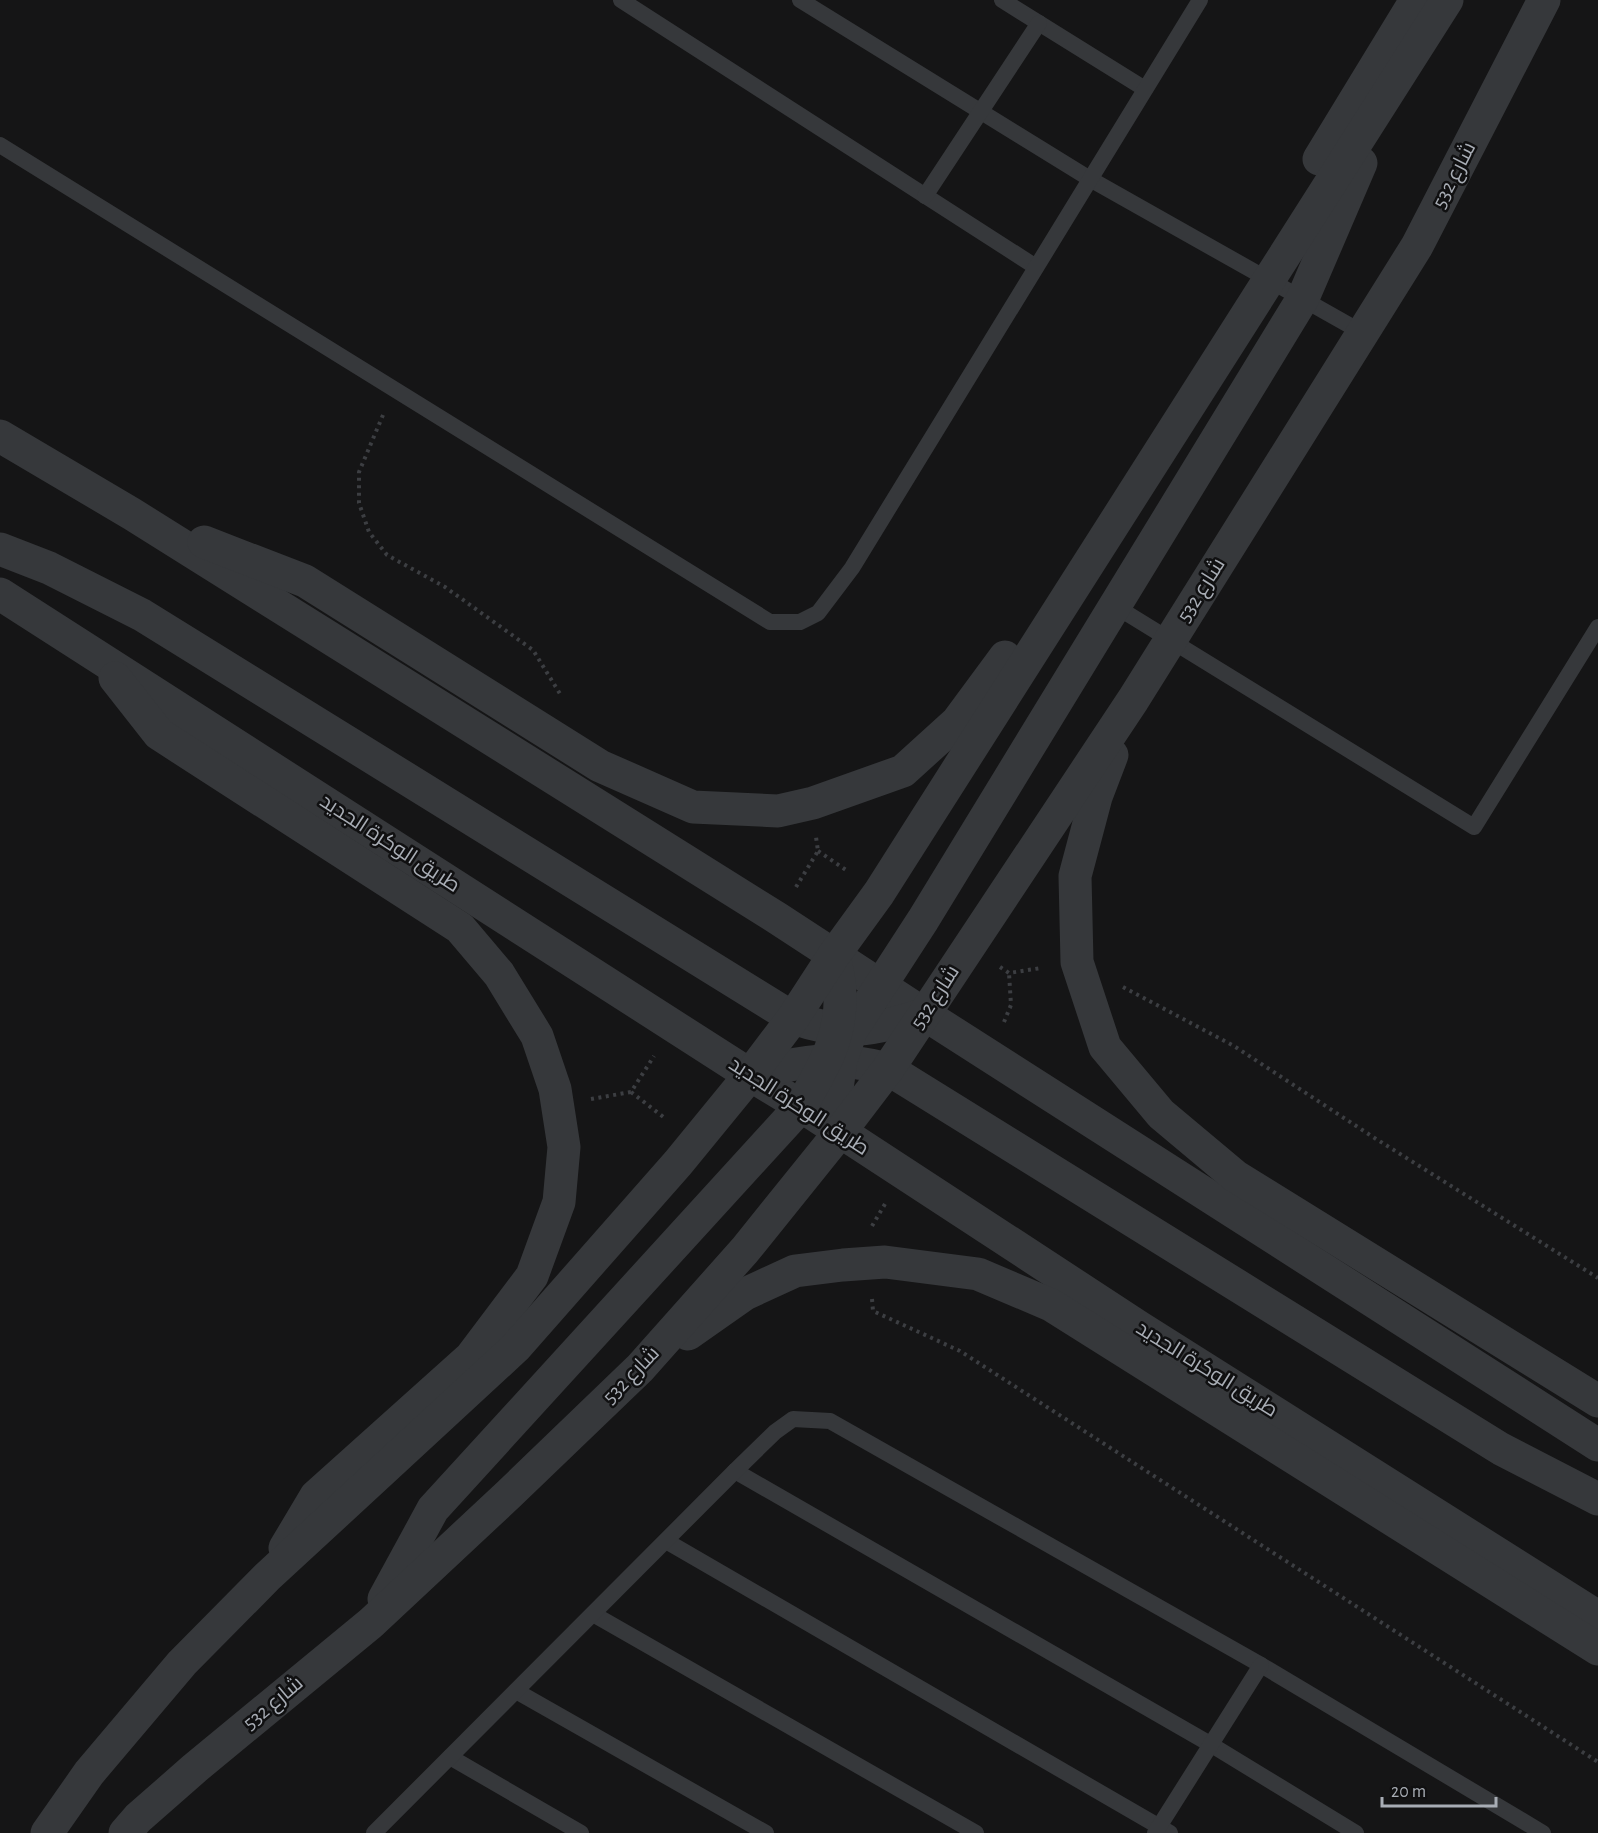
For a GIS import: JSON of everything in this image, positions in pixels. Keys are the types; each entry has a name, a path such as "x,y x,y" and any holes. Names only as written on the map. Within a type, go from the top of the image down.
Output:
{"street":[{"path":"47,1833 89,1773 182,1663 267,1577 515,1348 696,1141 793,1018 834,955 879,893 1260,275 1416,0"},
{"path":"132,514 305,581 600,766 693,807 778,811 813,803 903,771 957,722 1013,646 1260,275 1447,0"},
{"name":"شارع 532","path":"125,1833 138,1818 195,1768 371,1623 640,1368 745,1250 840,1132 888,1069 1133,700 1363,333 1417,246 1544,0"},
{"path":"371,1623 433,1509 801,1106 929,910 1303,298 1403,67"},
{"path":"0,436 132,514 834,955 1598,1445"},
{"path":"0,549 49,568 142,615 793,1018 814,1026 839,1045 888,1069 1501,1449 1598,1499"},
{"name":"طريق الوكرة الجديد","path":"0,594 801,1106 1139,1327 1598,1617"},
{"path":"100,657 159,734 460,928 499,974 537,1036 555,1089 564,1147 560,1202 532,1276 471,1358 316,1496 267,1577"},
{"path":"1133,700 1096,797 1075,876 1077,962 1104,1047 1161,1114 1235,1176 1598,1401"},
{"path":"834,955 840,992 836,1096 840,1132"},
{"path":"750,1075 791,1064 924,1014"},
{"path":"640,1368 745,1294 795,1271 885,1262 978,1274 1051,1305 1598,1649"}],"lane":[{"path":"621,0 1036,267"},
{"path":"800,0 1090,179 1363,333"},
{"path":"1002,0 1146,89"},
{"path":"0,145 770,622 800,622 818,613 852,568 1200,0"},
{"path":"925,196 1039,23"},
{"path":"1115,606 1474,827 1598,627"},
{"path":"380,1831 516,1690 735,1471 775,1432 793,1419 830,1420 1261,1665 1543,1833"},
{"path":"735,1471 1210,1744 1356,1833"},
{"path":"666,1541 1161,1831 1210,1744 1261,1665"},
{"path":"593,1614 976,1833"},
{"path":"516,1690 766,1833"},
{"path":"450,1757 581,1833"}],"path":[{"path":"394,390 359,472 359,503 369,532 387,555 445,587 533,650 563,700"},
{"path":"967,947 1009,973 1077,962 1234,1046 1373,1137 1598,1278"},
{"path":"991,1057 1011,1005 1009,973"},
{"path":"631,1092 673,1025"},
{"path":"557,1104 631,1092 696,1141"},
{"path":"868,1263 873,1311 960,1351 1598,1762"}]}
